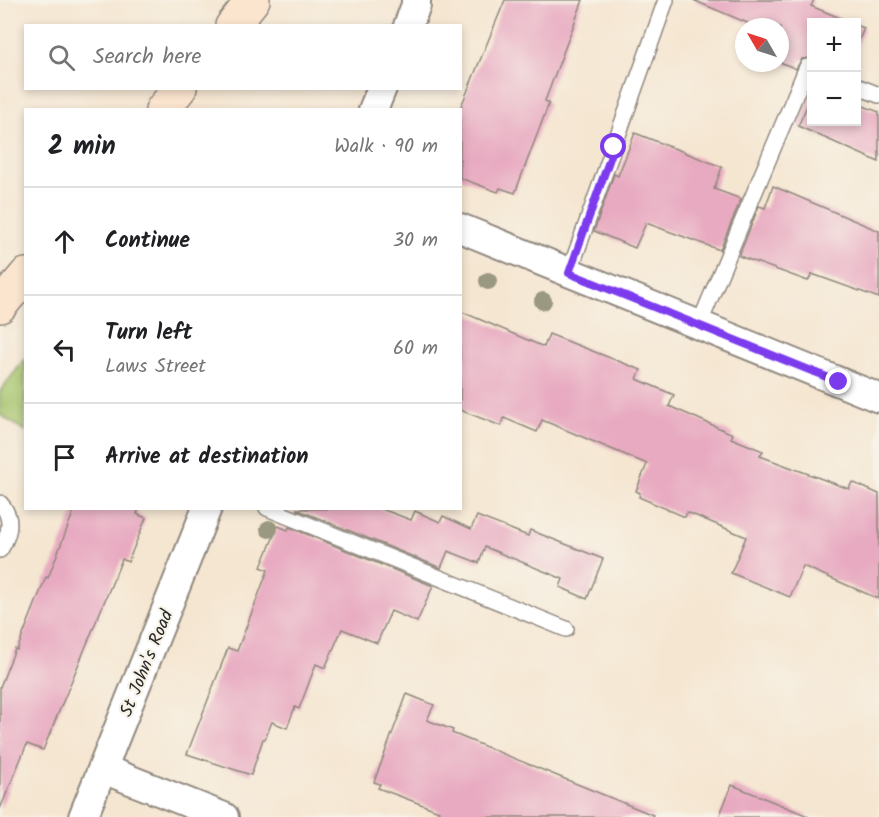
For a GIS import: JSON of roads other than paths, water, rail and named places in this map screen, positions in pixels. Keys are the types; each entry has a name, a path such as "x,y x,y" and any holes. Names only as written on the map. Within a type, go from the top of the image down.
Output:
{"main road":[{"path":"234,24 253,0"},
{"path":"164,108 178,90"},
{"path":"0,306 24,277"}],"street":[{"path":"409,24 416,0"},
{"path":"375,108 381,90"},
{"path":"462,229 879,398"},
{"name":"St John's Road","path":"83,817 206,510"},
{"path":"103,769 224,817"}],"lane":[{"path":"569,273 666,0"},
{"path":"699,325 807,67"},
{"path":"861,88 879,95"},
{"path":"0,503 8,518 9,535 0,550"},
{"path":"272,510 566,629"}]}
